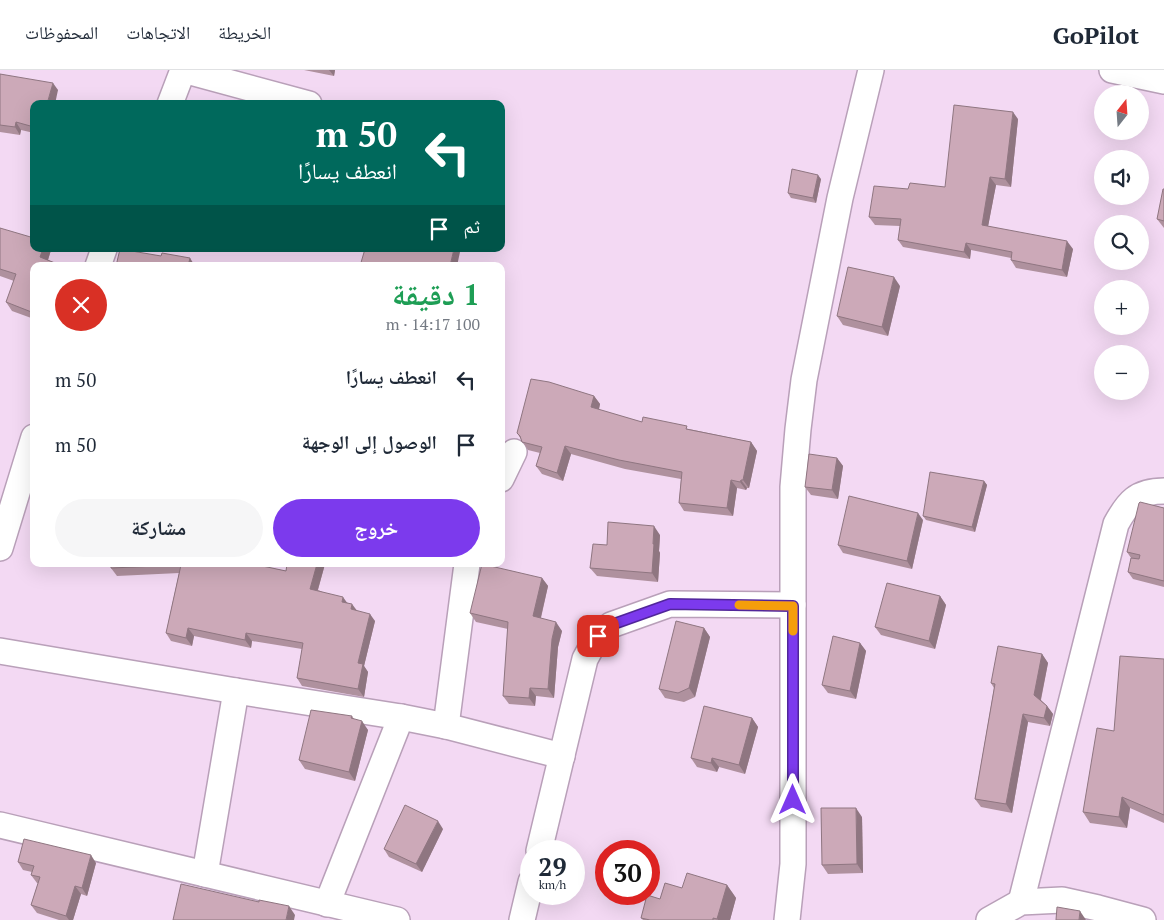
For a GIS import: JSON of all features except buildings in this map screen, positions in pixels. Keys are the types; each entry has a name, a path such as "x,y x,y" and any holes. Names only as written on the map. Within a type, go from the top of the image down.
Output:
{"street":[{"path":"172,100 183,70 295,100"},
{"path":"787,920 793,864 793,487 798,429 804,380 840,198 872,70"},
{"path":"1112,70 1164,81"},
{"path":"0,548 30,450"},
{"path":"505,471 514,452"},
{"path":"1021,902 1116,524 1126,507 1139,496 1164,491"},
{"path":"446,726 468,567"},
{"path":"542,840 585,659 598,636 611,625 670,604 793,606"},
{"path":"0,651 401,717 446,726 562,756"},
{"path":"205,874 236,691"},
{"path":"327,904 401,717"},
{"path":"0,825 397,920"},
{"path":"989,920 1021,902 1062,900 1143,920"},
{"path":"522,920 526,905"}],"slow traffic":[{"path":"739,605 793,606 793,631"}],"route":[{"path":"598,636 611,625 670,604 793,606 793,800"}]}
